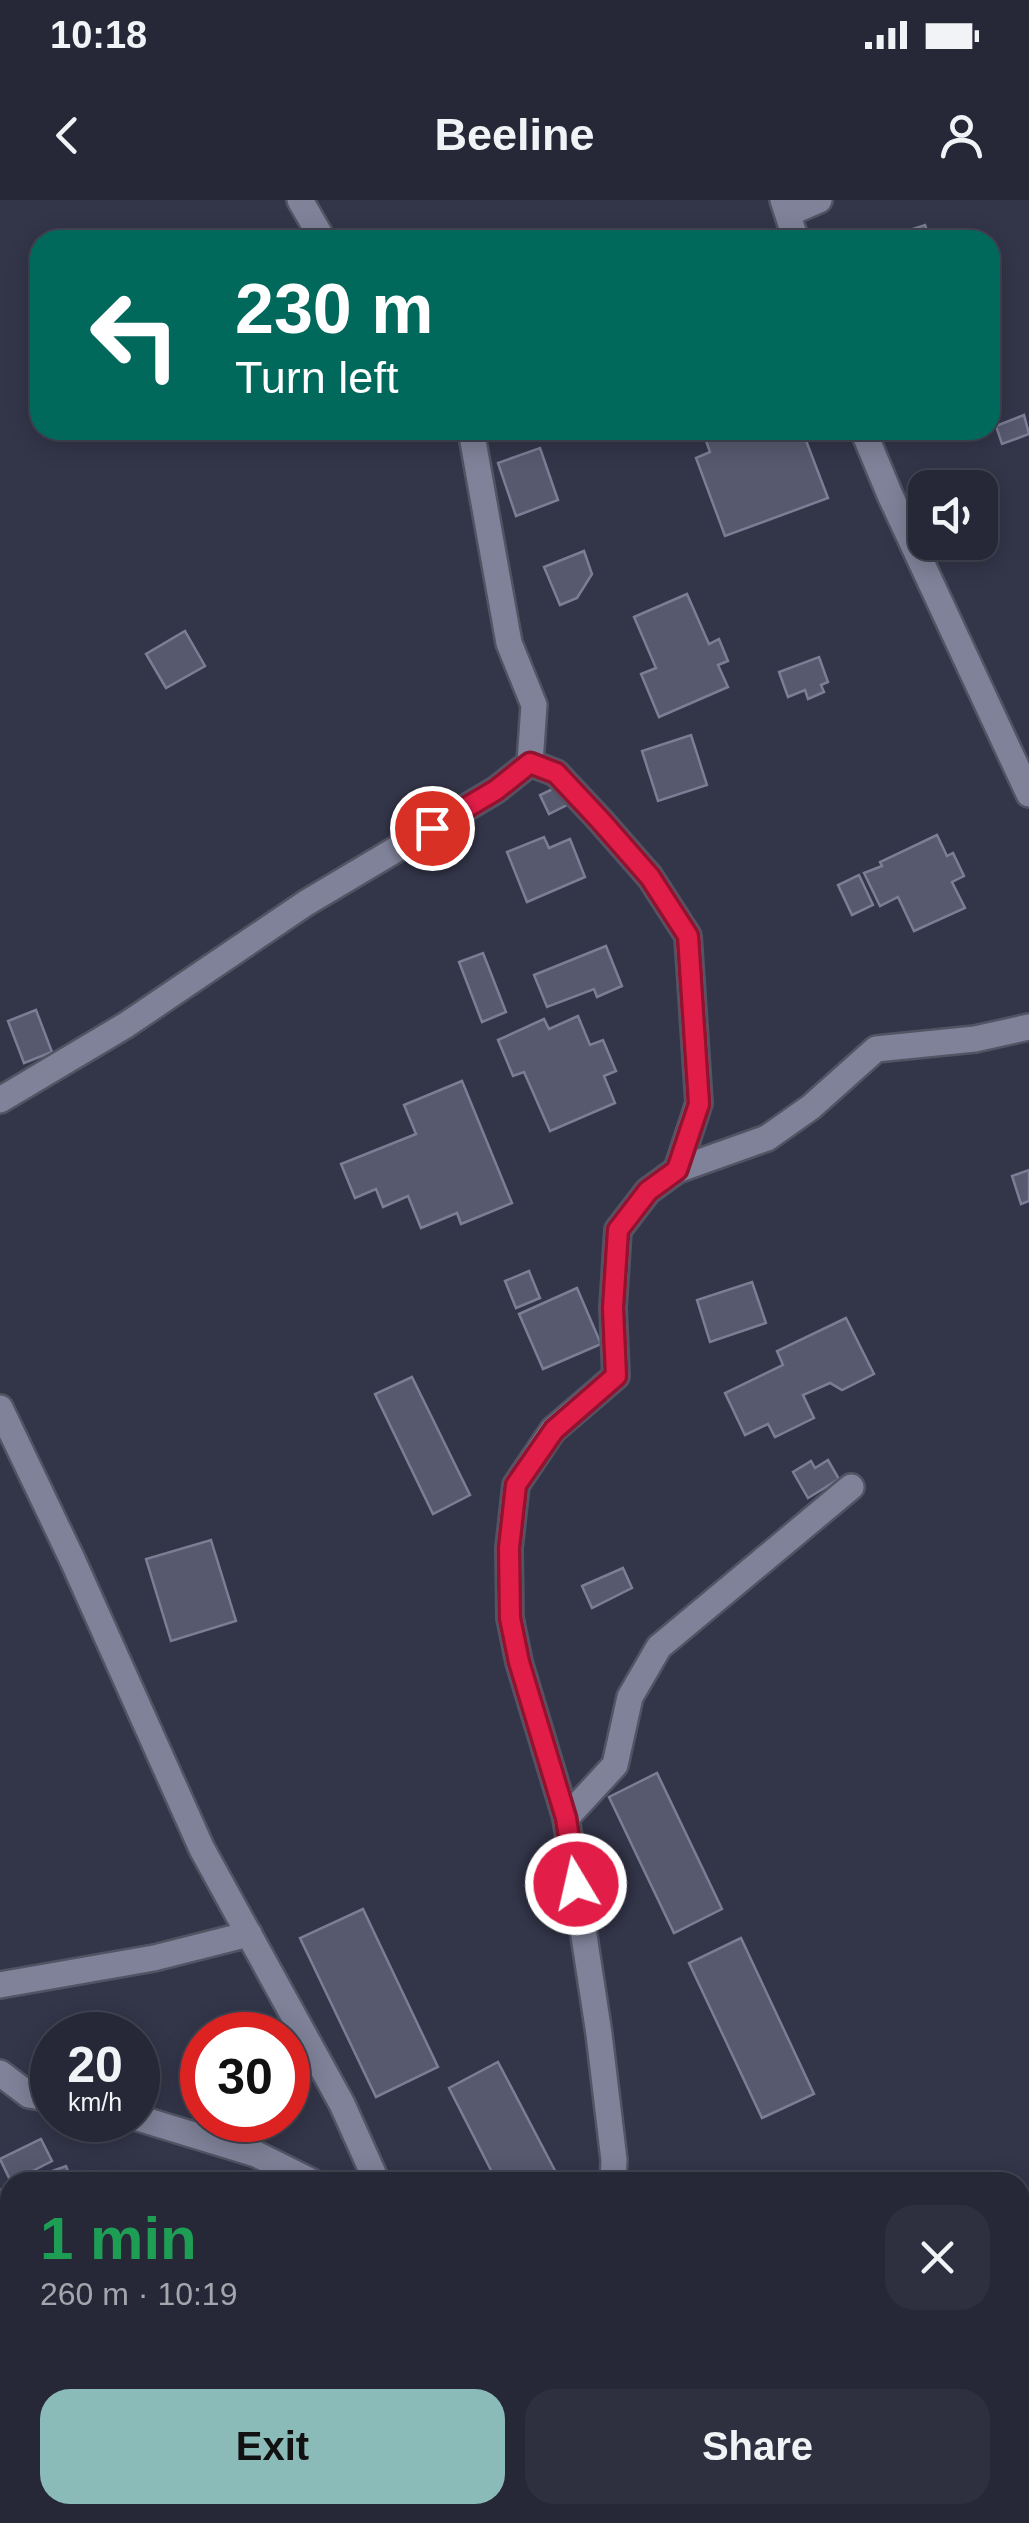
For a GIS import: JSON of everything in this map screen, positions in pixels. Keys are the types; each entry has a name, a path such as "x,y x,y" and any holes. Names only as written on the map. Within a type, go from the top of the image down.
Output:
{"street":[{"path":"300,200 317,230"},
{"path":"793,230 786,206 819,200"},
{"path":"0,1100 126,1026 306,903 496,790 530,763 534,706 510,643 472,440"},
{"path":"867,440 1029,794"},
{"path":"530,763 556,773 600,820 650,877 688,936 699,1104 677,1170"},
{"path":"613,2172 600,2034 566,1818 519,1662 510,1618 509,1548 516,1485 554,1430 616,1376 613,1308 618,1230 648,1191 677,1170 767,1138 811,1107 876,1049 974,1039 1029,1027"},
{"path":"0,1408 202,1849 342,2104 372,2172"},
{"path":"566,1818 616,1765 630,1697 659,1647 850,1487"},
{"path":"0,1985 154,1958 249,1934"},
{"path":"0,2073 30,2095"},
{"path":"160,2125 256,2154 292,2172"}],"building":[{"path":"1024,415 1029,434 1002,444 1000,424"},
{"path":"706,440 806,440 828,498 725,536 696,458 710,452"},
{"path":"540,448 558,500 516,516 498,463"},
{"path":"584,551 592,574 577,598 560,605 544,567"},
{"path":"687,594 709,644 719,639 728,661 718,665 728,687 659,717 641,674 656,668 634,617"},
{"path":"185,631 205,666 166,688 146,654"},
{"path":"819,657 828,682 821,685 824,692 808,699 805,690 788,697 779,672"},
{"path":"691,735 707,785 658,801 642,751"},
{"path":"557,787 567,805 549,814 540,795"},
{"path":"937,835 947,856 953,853 964,876 952,882 965,908 914,931 898,897 880,906 864,873"},
{"path":"544,837 549,848 570,839 585,877 527,902 507,852"},
{"path":"859,875 873,905 852,915 838,885"},
{"path":"606,946 622,986 597,997 594,989 547,1007 534,975"},
{"path":"483,953 506,1012 482,1022 459,962"},
{"path":"36,1010 52,1052 24,1063 8,1021"},
{"path":"578,1016 590,1045 603,1040 616,1071 604,1076 615,1103 550,1131 524,1072 513,1076 498,1040 544,1019 549,1029"},
{"path":"462,1081 512,1203 461,1224 457,1213 421,1228 408,1196 383,1207 376,1189 355,1198 341,1164 416,1134 404,1105"},
{"path":"1029,1170 1029,1201 1021,1204 1012,1176"},
{"path":"529,1271 540,1298 516,1308 505,1281"},
{"path":"752,1282 766,1323 710,1342 697,1300"},
{"path":"577,1288 601,1344 543,1369 519,1314"},
{"path":"846,1318 874,1374 842,1390 830,1383 803,1395 814,1418 775,1437 768,1424 745,1435 725,1393 783,1365 777,1351"},
{"path":"412,1377 470,1495 433,1514 375,1394"},
{"path":"828,1460 839,1479 808,1498 793,1472 811,1461 815,1468"},
{"path":"211,1540 236,1621 171,1641 146,1559"},
{"path":"623,1568 632,1588 592,1608 582,1586"},
{"path":"657,1773 722,1909 674,1933 609,1797"},
{"path":"363,1909 438,2067 376,2097 300,1938"},
{"path":"741,1938 814,2094 762,2118 689,1963"},
{"path":"498,2062 556,2172 492,2172 449,2088"},
{"path":"35,2142 42,2142 52,2161 31,2172 6,2172 0,2159"}],"route":[{"path":"432,828 496,790 530,763 556,773 650,877 688,936 699,1104 677,1170 648,1191 618,1230 613,1308 616,1376 554,1430 516,1485 509,1548 510,1618 519,1662 566,1818 576,1884"}]}
